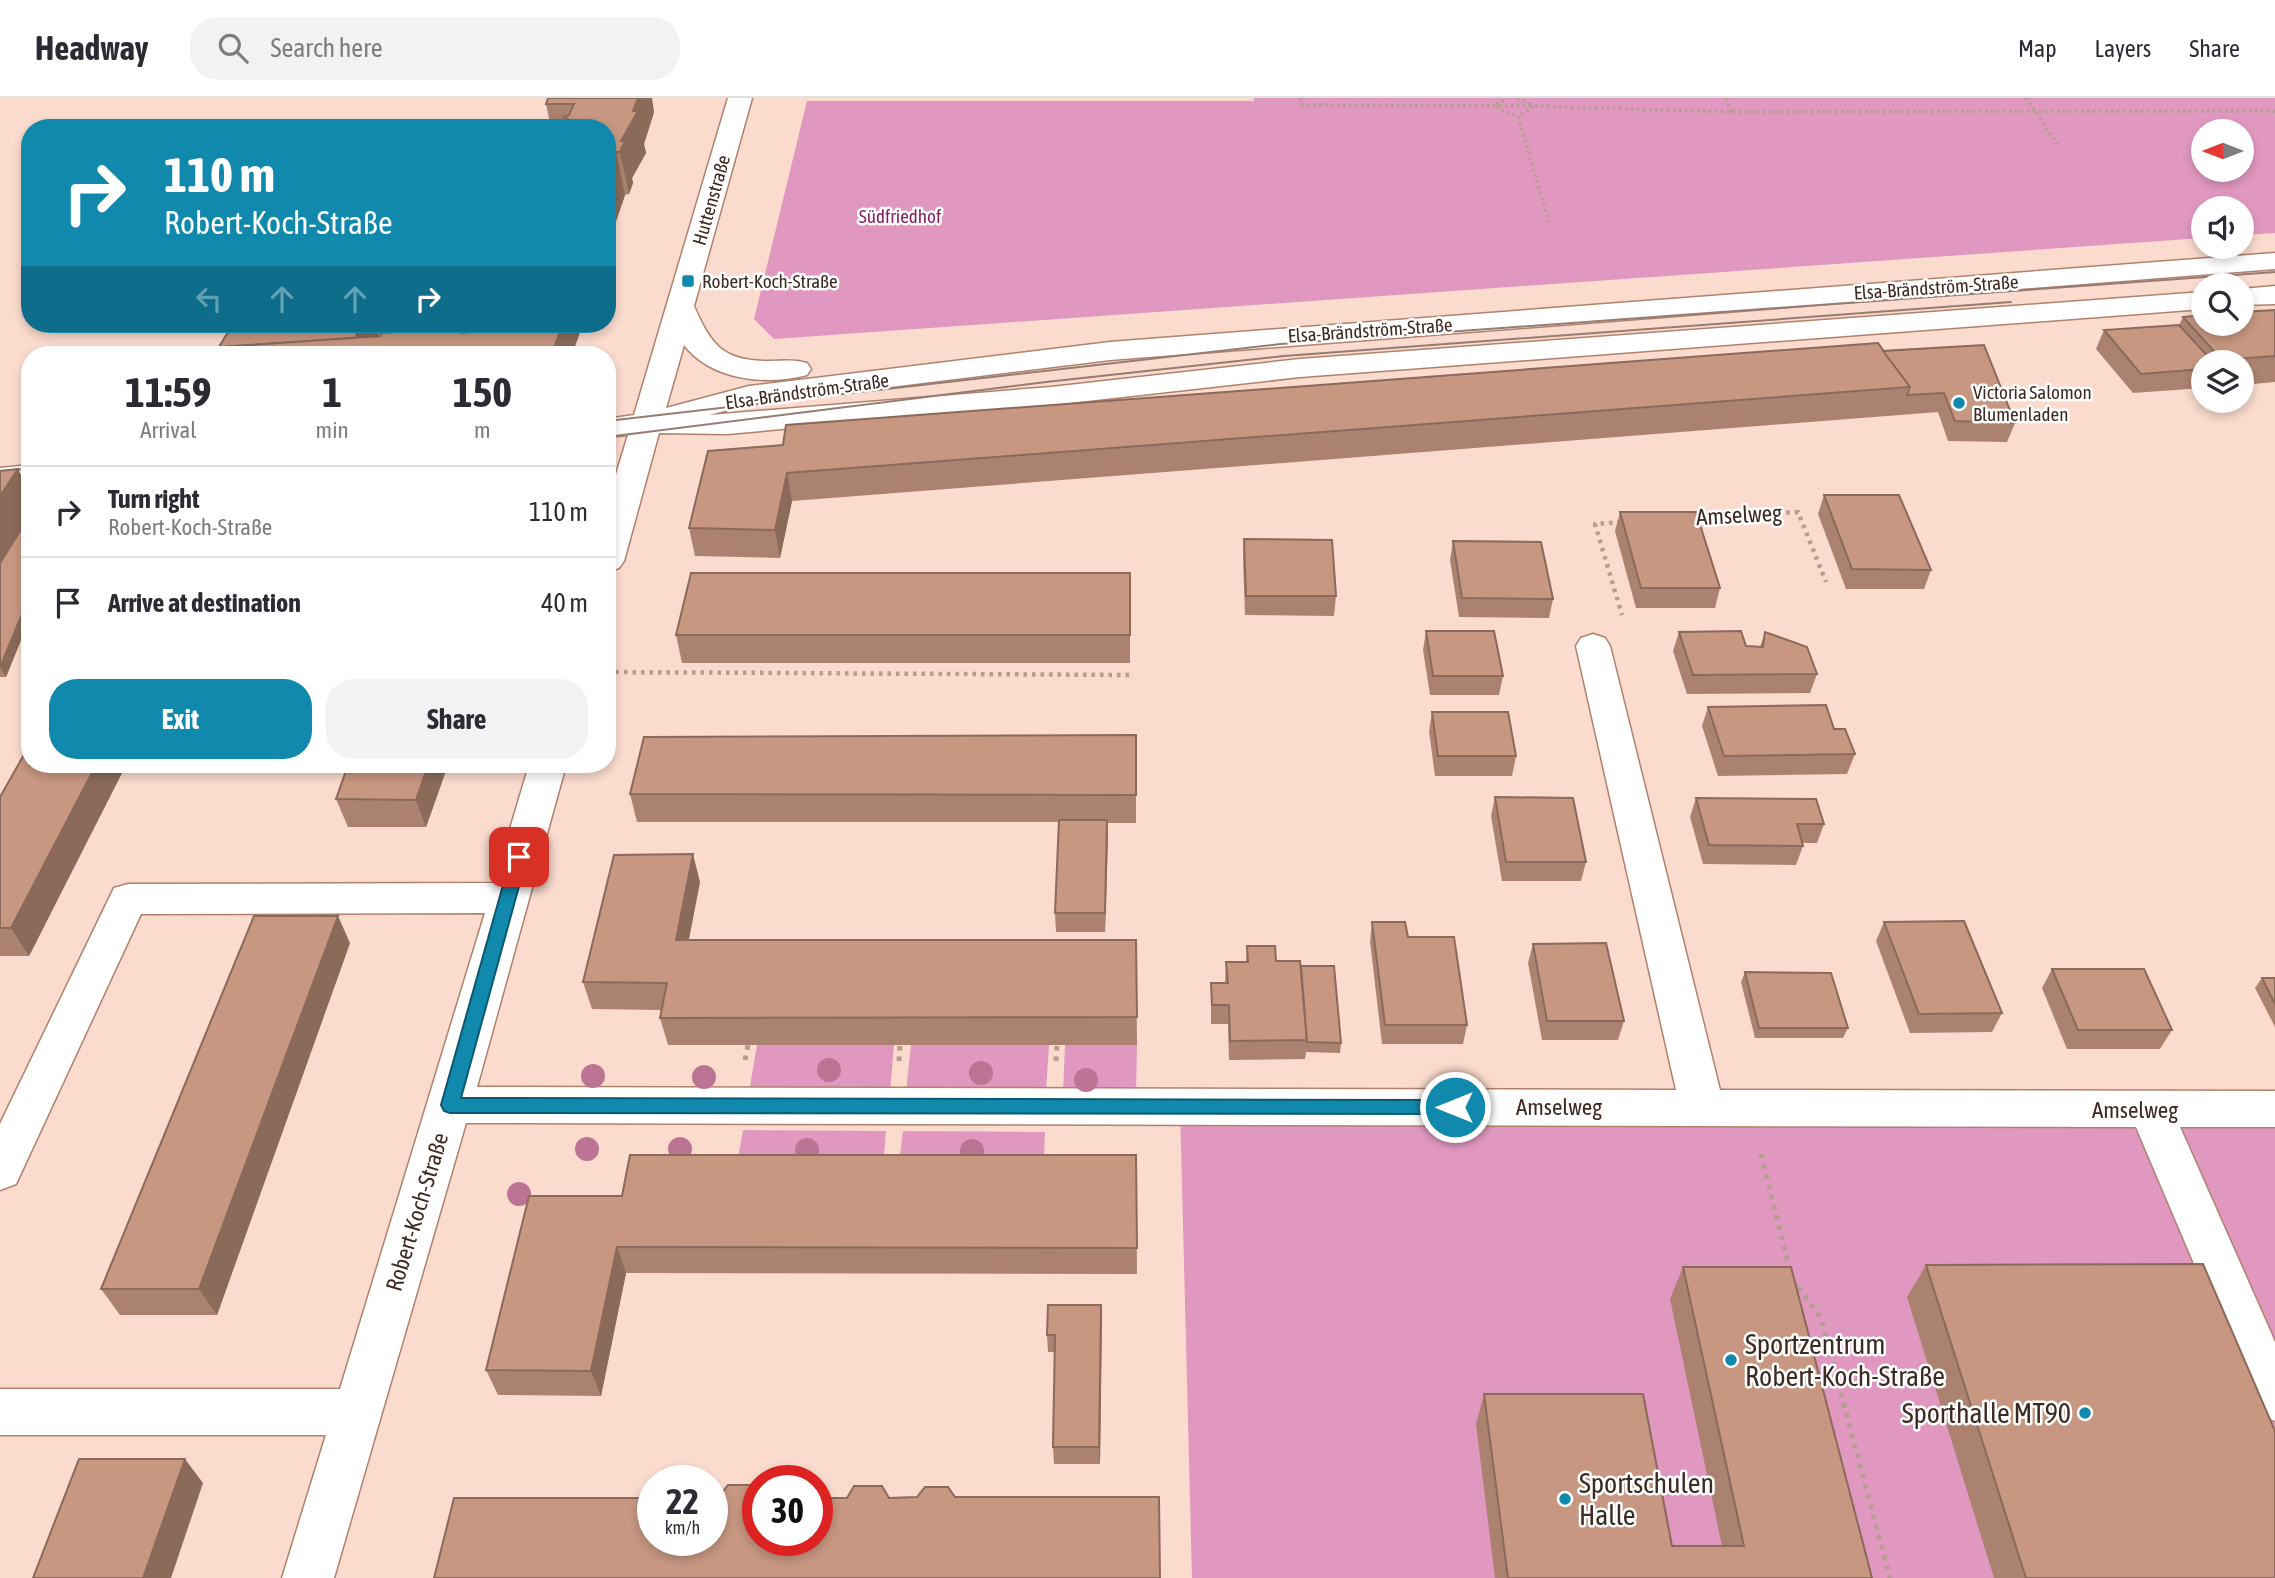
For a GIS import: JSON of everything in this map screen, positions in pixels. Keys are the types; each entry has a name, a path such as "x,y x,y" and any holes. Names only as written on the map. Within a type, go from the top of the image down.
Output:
{"street":[{"name":"Huttenstraße","path":"646,423 740,98"},
{"name":"Elsa-Brändström-Straße","path":"646,423 749,395 1090,354 2275,261"},
{"path":"2254,296 2275,295"},
{"name":"Elsa-Brändström-Straße","path":"646,423 727,425 1051,396 1300,369 2191,301"},
{"path":"680,306 696,342 714,358 730,366 761,371 1004,346 1090,354"},
{"path":"616,427 646,423 616,529"},
{"path":"0,478 21,476"},
{"path":"1593,646 1702,1107"},
{"name":"Robert-Koch-Straße","path":"308,1578 450,1105 545,773"},
{"path":"0,1171 128,899 507,898"},
{"name":"Amselweg","path":"450,1105 1702,1107 1748,1110 2275,1109"},
{"path":"2151,1110 2275,1398"},
{"path":"0,1412 356,1412"}],"path":[{"path":"1301,98 1302,105 1492,105 1732,112 2275,111"},
{"path":"1492,105 1508,98"},
{"path":"1517,98 1533,106"},
{"path":"1727,98 1732,112"},
{"path":"2026,98 2059,147"},
{"path":"1492,105 1518,117 1549,222"},
{"path":"1518,117 1533,106"},
{"name":"Amselweg","path":"1690,518 1798,512 1826,582"},
{"path":"1593,646 1626,630 1595,524 1622,522"},
{"path":"616,672 1132,675"},
{"path":"1748,1110 1792,1279 1821,1318 1890,1578"}],"green space":[{"name":"Südfriedhof","path":"2275,98 2275,233 2254,234 2254,196 2191,196 2191,239 774,339 754,319 807,101"},
{"path":"757,1045 894,1045 890,1092 749,1092"},
{"path":"911,1045 1049,1045 1046,1091 906,1092"},
{"path":"1065,1045 1137,1045 1136,1093 1063,1092"},
{"name":"Sportzentrum Robert-Koch-Straße","path":"1180,1107 2275,1109 2275,1578 1192,1578"},
{"path":"743,1130 886,1131 882,1181 734,1181"},
{"path":"903,1131 1045,1132 1043,1181 897,1181"}],"building":[{"path":"548,98 638,98 633,111 638,111 621,141 625,141 620,152 616,152 616,119 568,119 564,117 569,115 574,104 546,104"},
{"path":"2275,310 2275,356 2254,358 2254,350 2213,350 2200,336 2254,336 2254,311"},
{"path":"2191,316 2191,326 2183,317"},
{"path":"2179,325 2202,350 2191,350 2191,370 2141,374 2104,330"},
{"path":"228,333 358,333 355,338 220,346"},
{"path":"381,333 560,333 554,346 238,346 380,336"},
{"path":"1878,343 1910,387 787,473 775,530 689,528 708,451 783,445 786,425"},
{"path":"1984,345 2015,423 1955,421 1944,393 1907,395 1910,387 1883,351"},
{"path":"18,469 0,496 0,471"},
{"path":"1824,495 1899,495 1931,570 1852,569"},
{"path":"1620,512 1696,512 1720,588 1641,588"},
{"path":"21,529 21,617 0,667 0,563"},
{"path":"1244,539 1332,540 1336,596 1246,596"},
{"path":"1453,541 1541,542 1553,599 1462,598"},
{"path":"691,573 1130,573 1130,635 676,635"},
{"path":"1426,631 1494,631 1503,676 1433,676"},
{"path":"1741,631 1746,646 1763,647 1765,632 1807,647 1817,674 1693,675 1679,632"},
{"path":"1826,705 1834,729 1845,729 1855,754 1724,756 1708,707"},
{"path":"1432,712 1508,712 1516,756 1438,756"},
{"path":"1136,735 1136,795 630,794 644,737"},
{"path":"21,760 21,773 92,773 11,928 0,928 0,797"},
{"path":"345,773 425,773 416,800 336,799"},
{"path":"1495,797 1573,798 1586,862 1506,862"},
{"path":"1696,798 1816,799 1824,824 1797,824 1803,846 1709,845"},
{"path":"1059,820 1107,820 1105,913 1055,913"},
{"path":"693,854 676,940 1136,940 1137,1017 660,1018 667,983 583,982 614,855"},
{"path":"254,916 338,916 199,1289 101,1289"},
{"path":"1964,921 2002,1013 1919,1014 1884,922"},
{"path":"1372,922 1405,922 1408,937 1454,937 1467,1025 1385,1025"},
{"path":"1606,943 1624,1021 1547,1021 1533,944"},
{"path":"1247,946 1275,946 1276,961 1300,961 1307,1040 1230,1041 1229,1005 1212,1005 1211,983 1228,983 1226,962 1248,962"},
{"path":"1301,966 1334,966 1341,1043 1307,1042"},
{"path":"2052,969 2144,969 2172,1030 2078,1030"},
{"path":"1745,972 1831,973 1848,1028 1759,1028"},
{"path":"2262,978 2275,978 2275,1004"},
{"path":"630,1155 1136,1155 1137,1248 617,1247 591,1371 486,1370 529,1196 622,1196"},
{"name":"Sporthalle MT90","path":"2203,1264 2275,1431 2275,1578 2026,1578 1926,1265"},
{"name":"Sportschulen Halle","path":"1683,1267 1791,1267 1872,1578 1508,1578 1484,1394 1643,1394 1672,1546 1744,1546"},
{"path":"1048,1305 1101,1305 1099,1447 1053,1447 1055,1335 1047,1335"},
{"path":"79,1459 185,1459 143,1578 33,1578"},
{"path":"728,1485 742,1485 742,1556 833,1556 833,1498 847,1498 854,1486 882,1486 889,1498 917,1497 925,1487 948,1487 955,1497 1159,1497 1160,1578 434,1578 454,1498 637,1498 637,1556 728,1556"}],"tram line":[{"path":"616,420 1281,344 2275,272"},
{"path":"616,436 1046,382 1284,356 2011,302"},
{"path":"0,471 21,470"},
{"path":"0,484 21,483"}],"place":[{"name":"Robert-Koch-Straße","path":"688,281"},
{"name":"Victoria Salomon Blumenladen","path":"1959,403"},
{"name":"Sportzentrum Robert-Koch-Straße","path":"1731,1360"},
{"name":"Sporthalle MT90","path":"2085,1413"},
{"name":"Sportschulen Halle","path":"1565,1499"}],"route":[{"path":"519,857 450,1105 1455,1107"}]}
